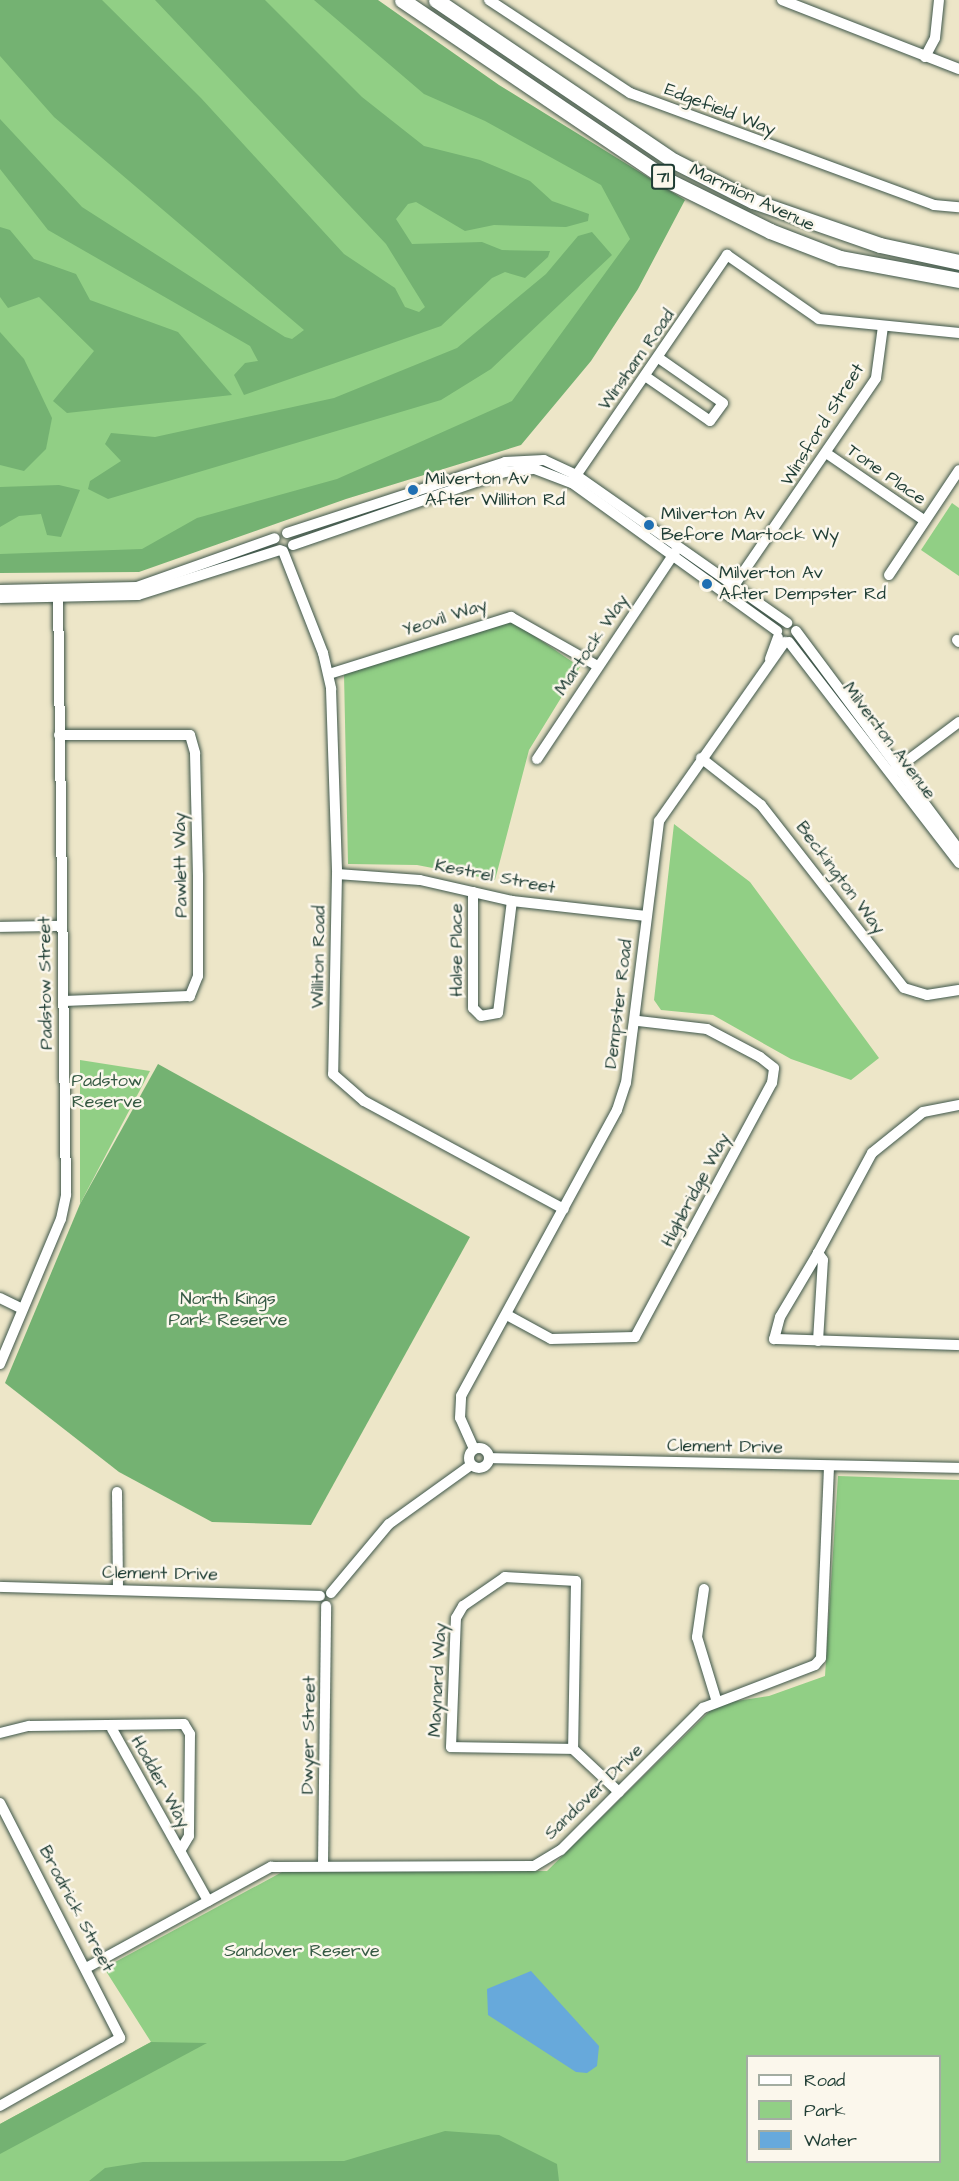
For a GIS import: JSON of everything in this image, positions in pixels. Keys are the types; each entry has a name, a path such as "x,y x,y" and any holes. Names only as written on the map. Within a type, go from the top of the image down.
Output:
{"highway":[{"name":"Marmion Avenue","path":"402,0 669,181 770,231 840,258 959,280"},
{"name":"Marmion Avenue","path":"436,0 674,161 753,201 880,245 959,262"}],"street":[{"name":"Edgefield Way","path":"489,0 630,93 934,205 959,207"},
{"path":"782,0 959,69"},
{"path":"925,57 935,38 939,0"},
{"name":"Winsham Road","path":"574,479 645,376 660,359 727,255 819,319 883,326"},
{"path":"883,326 959,333"},
{"name":"Winsford Street","path":"731,590 829,455 876,378 883,326"},
{"path":"645,376 710,421 723,403 660,359"},
{"name":"Tone Place","path":"829,455 924,521"},
{"name":"Milverton Avenue","path":"0,598 144,585 287,533 505,462 544,460 574,479 675,553 787,623 796,631 896,769 959,850"},
{"name":"Milverton Avenue","path":"0,590 58,593 147,593 287,549 505,472 535,469 574,479"},
{"name":"Tone Place","path":"889,575 959,470"},
{"path":"287,533 287,549"},
{"path":"275,538 287,549"},
{"name":"Williton Road","path":"287,549 329,674 337,874 333,1074 364,1101 564,1209"},
{"name":"Martock Way","path":"537,759 596,666 675,553"},
{"name":"Milverton Avenue","path":"731,590 782,638 896,769 959,863"},
{"name":"Padstow Street","path":"0,1364 66,1196 60,926 58,593"},
{"name":"Yeovil Way","path":"329,674 511,617 596,666"},
{"path":"782,638 787,623"},
{"name":"Dempster Road","path":"474,1449 460,1418 461,1396 617,1110 638,1021 652,838 701,758 769,662 782,638 796,631"},
{"path":"896,769 959,722"},
{"name":"Pawlett Way","path":"59,735 190,735 195,753 198,875 198,976 190,996 63,1000"},
{"name":"Beckington Way","path":"701,758 761,805 904,988 927,995 959,990"},
{"name":"Kestrel Street","path":"337,874 420,880 512,901 646,916"},
{"name":"Halse Place","path":"473,892 473,1008 481,1016 498,1013 512,901"},
{"path":"0,927 60,926"},
{"name":"Highbridge Way","path":"507,1315 551,1339 635,1337 772,1083 774,1068 760,1057 706,1029 638,1021"},
{"path":"959,1105 922,1112 883,1139 780,1317 774,1339 959,1345"},
{"path":"818,1253 822,1260 818,1341"},
{"path":"0,1298 23,1309"},
{"name":"Clement Drive","path":"474,1449 483,1448 490,1458"},
{"path":"471,1465 474,1449"},
{"name":"Clement Drive","path":"0,1587 320,1596 331,1593 389,1524 471,1465 483,1468 490,1458"},
{"name":"Clement Drive","path":"490,1458 959,1468"},
{"name":"Sandover Drive","path":"88,1967 271,1867 323,1865 534,1866 561,1850 716,1699 815,1665 821,1658 829,1466"},
{"path":"117,1492 118,1590"},
{"name":"Maynard Way","path":"505,1577 576,1581 573,1749 451,1747 456,1618 463,1606 505,1577"},
{"path":"704,1589 697,1637 716,1699"},
{"name":"Dwyer Street","path":"323,1865 327,1606 333,1601 331,1593"},
{"path":"320,1596 327,1606"},
{"name":"Hodder Way","path":"0,1733 29,1726 112,1729 188,1728 189,1836 180,1851"},
{"name":"Hodder Way","path":"112,1729 208,1901"},
{"path":"573,1749 619,1792"},
{"name":"Brodrick Street","path":"0,1803 88,1967 119,2031 117,2042 0,2106"}],"green space":[{"path":"0,0 363,0 676,200 516,429 139,562 0,564"},
{"path":"0,0 102,0 201,98 344,254 395,288 405,307 419,312 425,307 386,244 155,0 265,0 362,97 424,146 480,160 530,181 552,201 589,214 588,221 566,227 494,225 465,231 416,202 408,204 396,219 412,244 482,242 502,250 550,251 548,257 525,278 505,272 492,278 441,326 244,395 234,375 245,363 258,361 250,346 48,230 0,169 0,119 82,207 285,337 292,339 304,330 54,117 0,56"},
{"path":"314,0 378,0 499,85 685,200 638,289 591,361 521,445 346,499 139,572 0,573 0,554 142,549 197,518 337,479 512,401 630,239 601,185 485,121 424,94"},
{"path":"0,227 10,230 34,259 76,274 90,300 178,332 232,395 67,413 53,401 94,351 39,297 8,308 0,297"},
{"path":"592,232 612,255 491,369 441,400 108,499 88,489 90,481 121,461 105,444 111,433 155,437 334,398 457,348 546,274 578,236"},
{"path":"0,332 24,359 52,418 46,449 24,471 0,465"},
{"path":"59,485 80,490 61,537 47,535 41,514 19,516 0,527 0,487"},
{"path":"952,503 959,508 959,576 921,550"},
{"path":"511,620 580,667 529,750 495,880 417,865 348,864 344,674"},
{"path":"674,824 750,882 879,1058 851,1080 791,1059 713,1015 661,1010 654,1000"},
{"name":"Padstow Reserve","path":"80,1060 150,1071 80,1204"},
{"name":"North Kings Park Reserve","path":"158,1064 470,1237 311,1525 212,1522 119,1472 5,1383 80,1204"},
{"name":"Sandover Reserve","path":"838,1476 959,1480 959,2181 0,2181 0,2124 151,2042 104,1968 284,1871 547,1871 717,1704 769,1696 825,1676"},
{"path":"151,2042 207,2043 0,2154 0,2124"},
{"path":"445,2131 499,2135 557,2164 559,2181 89,2181 105,2168 143,2162 344,2161"}],"water":[{"path":"531,1971 599,2046 597,2066 587,2073 576,2072 488,2015 487,1989"}],"place":[{"name":"Milverton Av After Williton Rd","path":"413,490"},
{"name":"Milverton Av Before Martock Wy","path":"649,525"},
{"name":"Milverton Av After Dempster Rd","path":"707,584"}]}
